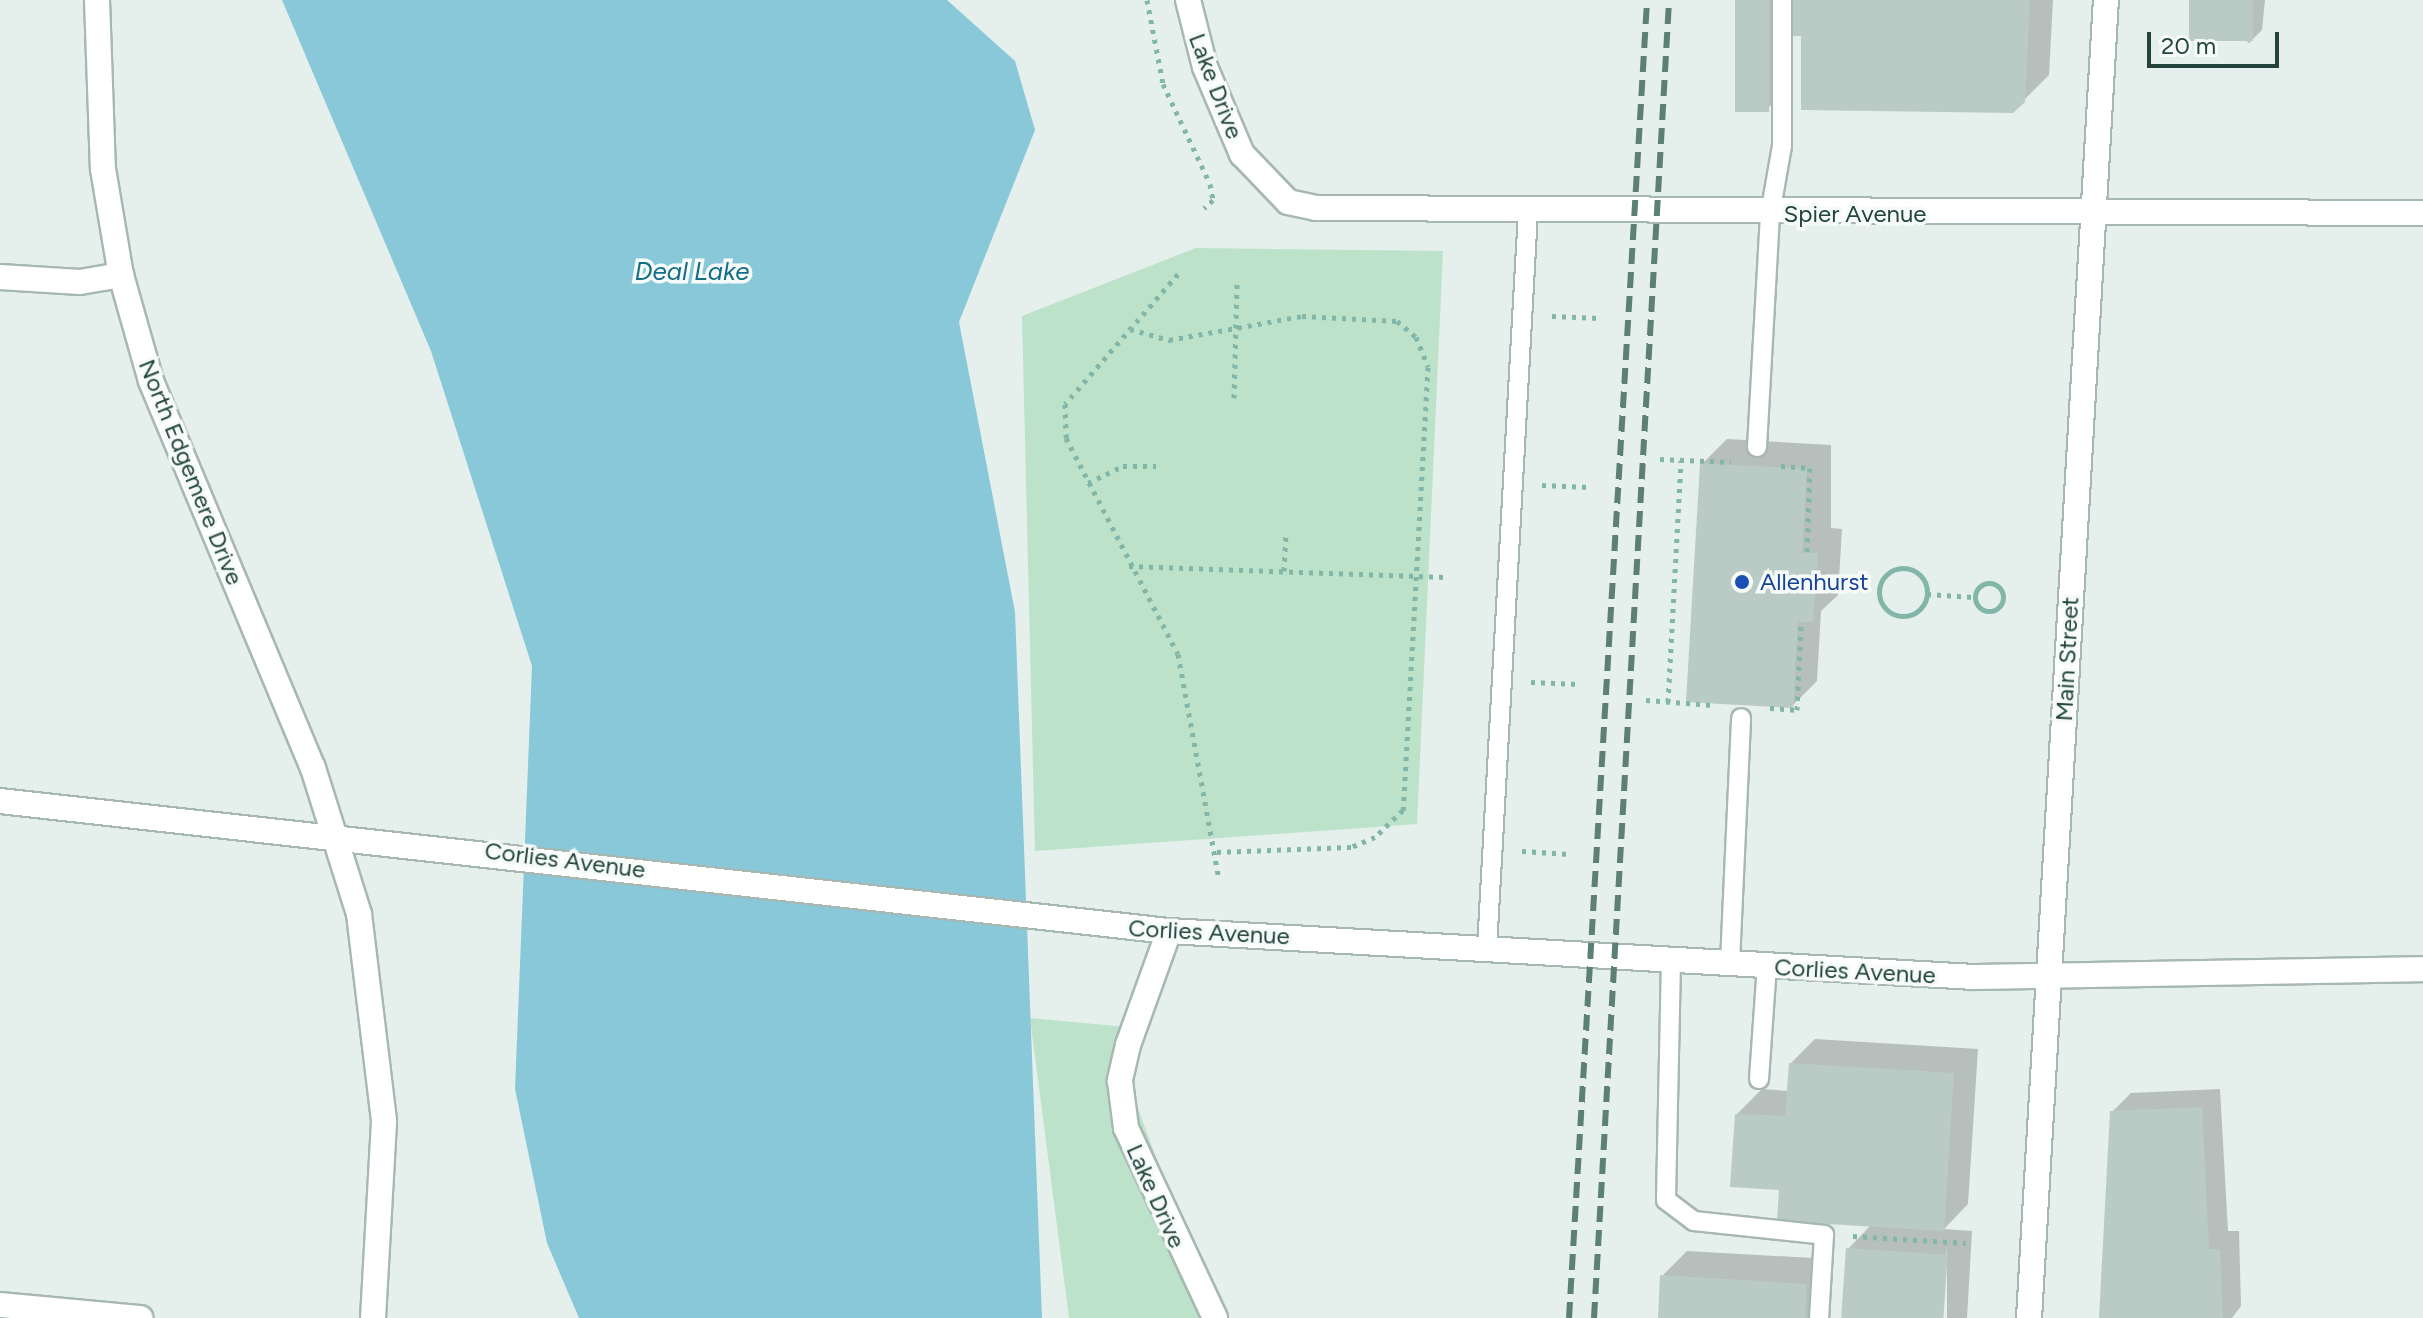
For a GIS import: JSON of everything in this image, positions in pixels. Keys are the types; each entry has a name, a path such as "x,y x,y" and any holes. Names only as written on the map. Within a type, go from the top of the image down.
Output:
{"street":[{"name":"North Edgemere Drive","path":"97,0 99,123 121,275 151,381 334,835 359,914 381,1051 384,1192 373,1318"},
{"name":"Lake Drive","path":"1188,0 1228,126 1259,179 1288,202"},
{"name":"Main Street","path":"2029,1318 2106,0"},
{"name":"Spier Avenue","path":"1288,202 1528,212 2423,213"},
{"path":"0,277 80,282 121,275"},
{"name":"Corlies Avenue","path":"0,801 480,850 1078,924 1169,931 1767,966 2048,977 2423,969"},
{"name":"Lake Drive","path":"1169,931 1128,1045 1124,1112 1145,1179 1215,1318"},
{"path":"0,1305 140,1318"}],"lane":[{"path":"1757,447 1770,214 1782,146 1782,0"},
{"path":"1487,948 1528,212"},
{"path":"1730,963 1741,718"},
{"path":"1671,960 1666,1200 1694,1221 1824,1235 1819,1318"},
{"path":"1759,1079 1767,966"}],"path":[{"path":"1147,0 1163,84 1210,184 1213,200 1204,208"},
{"path":"1178,274 1065,404 1066,438 1129,566 1178,654 1219,879"},
{"path":"1234,398 1237,284"},
{"path":"1522,315 1599,318"},
{"path":"1130,329 1169,340 1302,316 1397,321 1416,337 1428,367 1403,810 1351,847 1214,852"},
{"path":"1668,702 1681,460"},
{"path":"1088,483 1123,466 1156,466"},
{"path":"1512,484 1589,487"},
{"path":"1284,571 1286,533"},
{"path":"1129,566 1446,577"},
{"path":"1904,568 1918,574 1927,594 1921,607 1900,616 1881,602 1879,586 1904,568"},
{"path":"1927,594 1974,597 1989,611 2005,599 1989,582 1974,597"},
{"path":"1502,680 1578,684"},
{"path":"1492,849 1569,854"},
{"path":"1824,1235 1966,1243"}],"green space":[{"path":"1196,248 1443,251 1417,824 1035,851 1022,316"},
{"path":"1030,1018 1148,1029 1126,1076 1215,1318 1069,1318"}],"water":[{"name":"Deal Lake","path":"282,0 947,0 1015,61 1035,130 959,322 1015,612 1042,1318 579,1318 547,1243 515,1089 532,666 431,351"}],"building":[{"path":"1735,0 1769,0 1769,112 1735,112"},
{"path":"1789,0 2030,0 2025,102 2013,113 1801,110 1801,36 1788,36"},
{"path":"2189,0 2253,0 2253,41 2189,41"},
{"path":"1700,463 1807,469 1802,553 1818,553 1813,622 1798,622 1793,708 1686,702"},
{"path":"1789,1063 1954,1073 1944,1231 1777,1221 1779,1190 1730,1187 1735,1114 1785,1116"},
{"path":"2202,1107 2209,1249 2220,1249 2223,1318 2099,1318 2110,1111"},
{"path":"1846,1248 1948,1255 1943,1318 1841,1318"},
{"path":"1660,1275 1807,1284 1805,1318 1658,1318"}],"railway":[{"path":"1569,1318 1647,0"},
{"path":"1594,1318 1669,0"}],"place":[{"name":"Allenhurst","path":"1742,582"}]}
